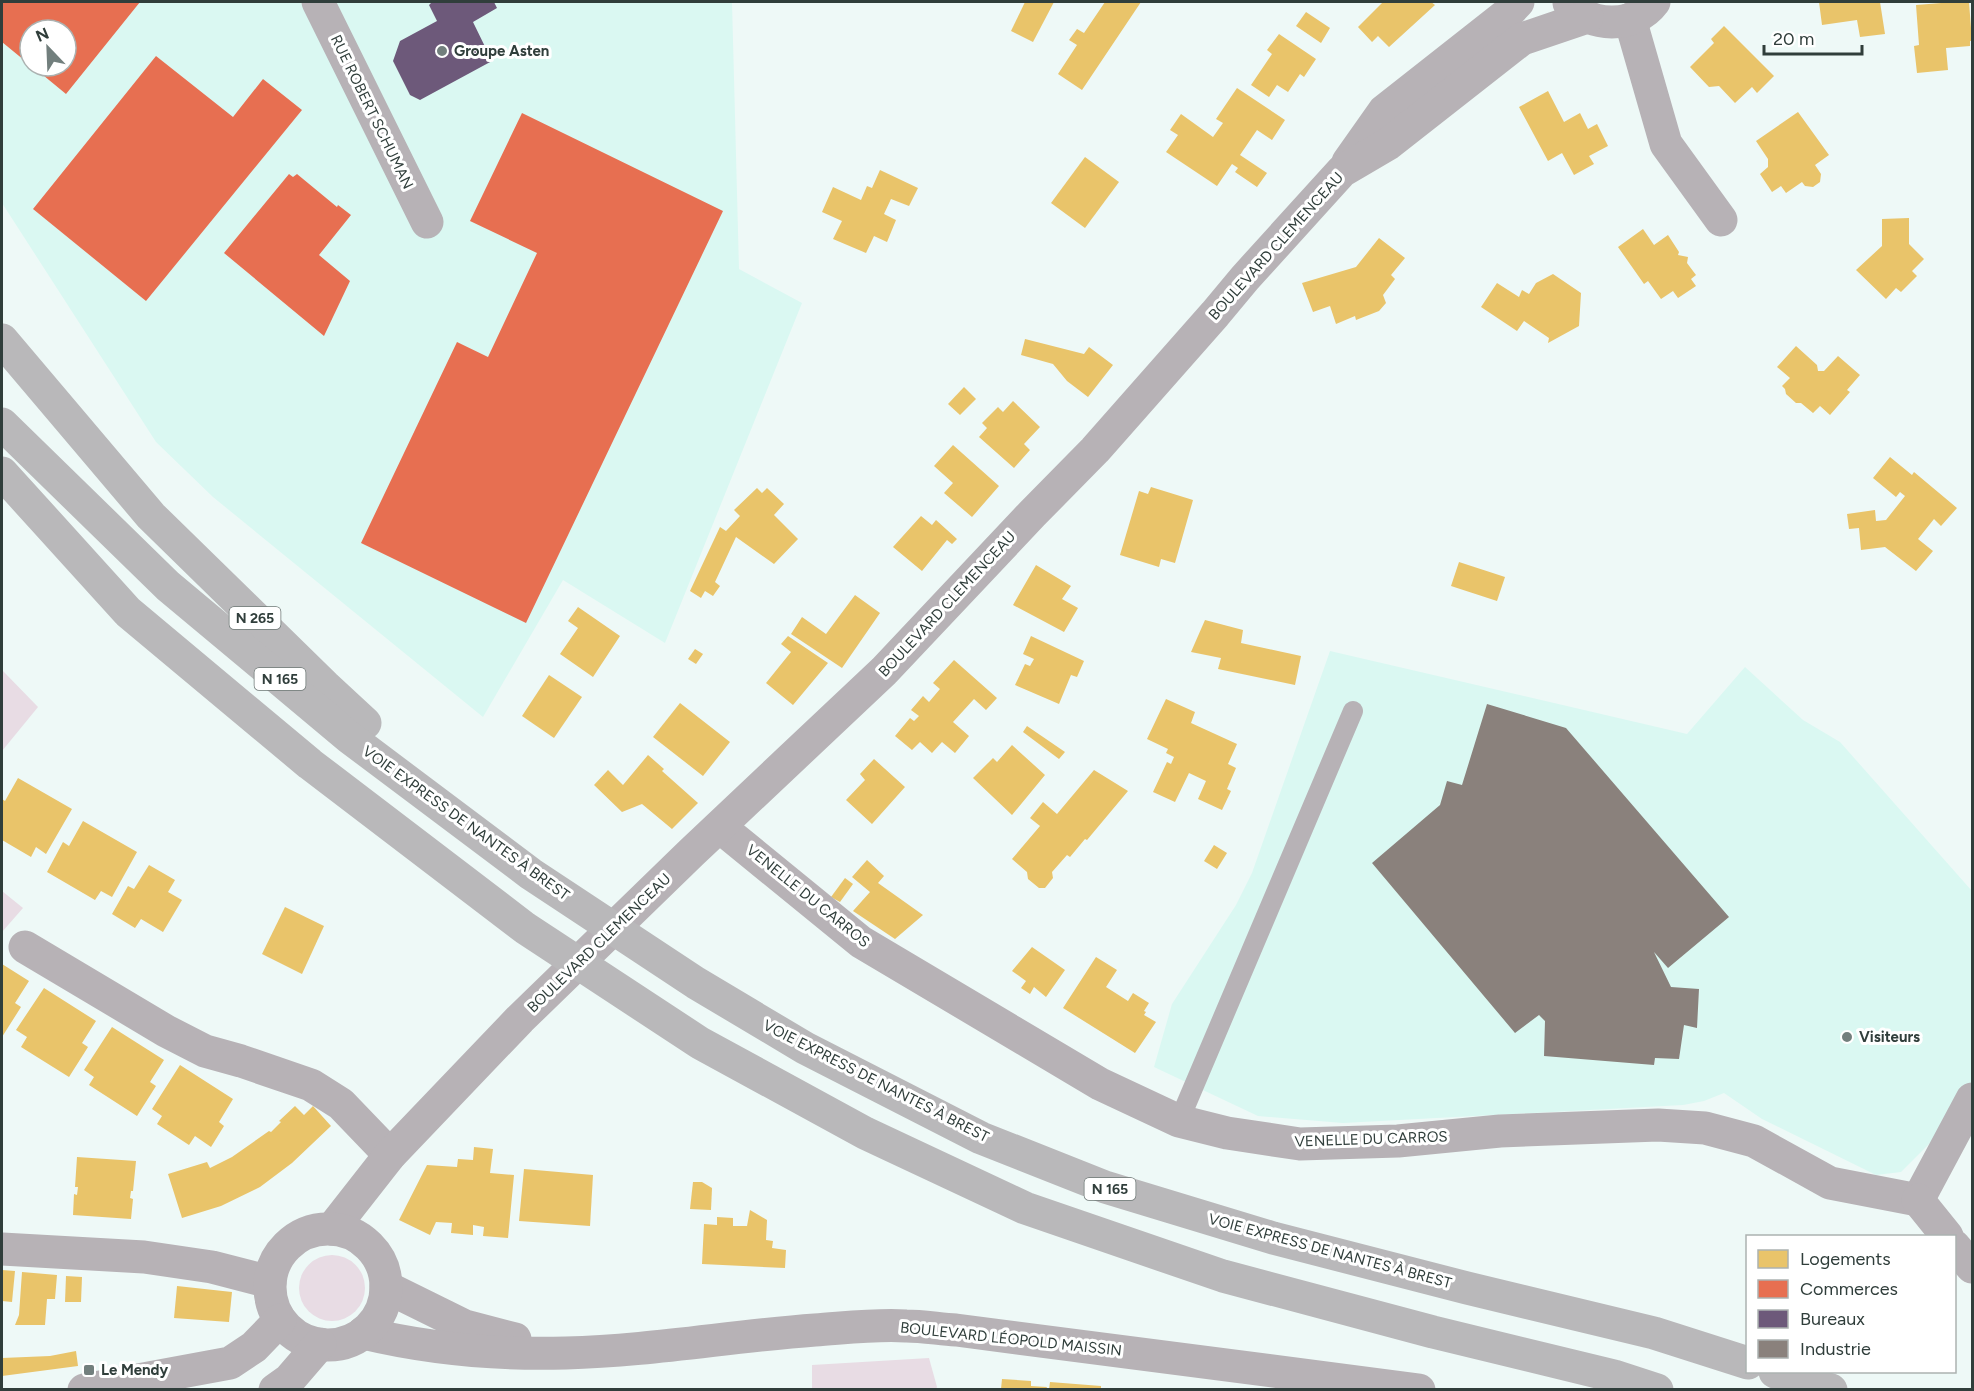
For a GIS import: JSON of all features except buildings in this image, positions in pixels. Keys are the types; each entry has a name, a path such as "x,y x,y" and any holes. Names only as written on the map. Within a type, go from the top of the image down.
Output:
{"highway":[{"name":"N 265","path":"2,340 150,516 325,686 531,874"},
{"name":"VOIE EXPRESS DE NANTES À BREST","path":"2,424 168,586 350,738 531,874 696,983 795,1042 981,1138 1105,1187 1273,1238 1455,1286 1654,1333 1746,1362"},
{"name":"N 165","path":"2,473 128,612 310,764 525,928 700,1043 865,1132 1025,1208 1223,1276 1657,1389"},
{"path":"2,501 128,612"},
{"path":"1781,1373 1831,1389"}],"street":[{"name":"RUE ROBERT SCHUMAN","path":"318,2 427,222"},
{"path":"1342,171 1384,111 1506,15 1518,2"},
{"path":"1577,9 1601,22 1616,22 1648,7 1666,144 1721,220"},
{"name":"BOULEVARD CLEMENCEAU","path":"332,1229 390,1155 520,1019 884,671 1095,450 1342,171 1388,144 1522,39 1577,9"},
{"name":"VENELLE DU CARROS","path":"720,827 861,942 1100,1084 1179,1121 1227,1132 1300,1144 1398,1141 1500,1131 1658,1125 1705,1128 1755,1141 1830,1183 1918,1200"},
{"path":"26,947 205,1051 311,1085 341,1104 390,1155"},
{"path":"1946,1235 1918,1200 1972,1099"},
{"path":"332,1229 349,1233 364,1242 376,1254 383,1270 386,1287 383,1305 375,1320 363,1333 350,1341 320,1344 304,1340 280,1320 272,1302 270,1282 275,1263 286,1247 307,1233 332,1229"},
{"path":"1956,1248 1972,1267"},
{"path":"2,1249 144,1257 212,1267 270,1282"},
{"name":"BOULEVARD LÉOPOLD MAISSIN","path":"386,1287 465,1326 566,1353"},
{"path":"95,1389 230,1363 254,1347 280,1320"},
{"name":"BOULEVARD LÉOPOLD MAISSIN","path":"363,1333 399,1342 456,1350 566,1353 786,1332 906,1326 956,1330 1419,1389"},
{"path":"275,1389 289,1380 320,1344"}],"lane":[{"path":"1179,1121 1353,711"}],"shaded area":[{"path":"2,2 732,2 739,269 802,303 665,643 563,580 483,717 213,497 156,442 2,203"},
{"path":"1330,651 1687,734 1745,667 1803,720 1840,742 1972,891 1972,1082 1933,1140 1901,1172 1876,1175 1762,1119 1724,1093 1704,1101 1683,1105 1343,1123 1258,1116 1154,1067 1172,1004 1236,905 1252,873"},
{"path":"2,670 38,707 2,751"},
{"path":"2,891 23,908 2,932"},
{"path":"332,1255 345,1258 355,1265 362,1275 365,1288 362,1301 355,1311 345,1318 332,1321 319,1318 309,1311 302,1301 299,1288 302,1275 309,1265 319,1258"},
{"path":"929,1358 936,1389 812,1389 812,1365"}],"place":[{"name":"Groupe Asten","path":"442,51"},
{"name":"Visiteurs","path":"1847,1037"},
{"name":"Le Mendy","path":"89,1370"}]}
